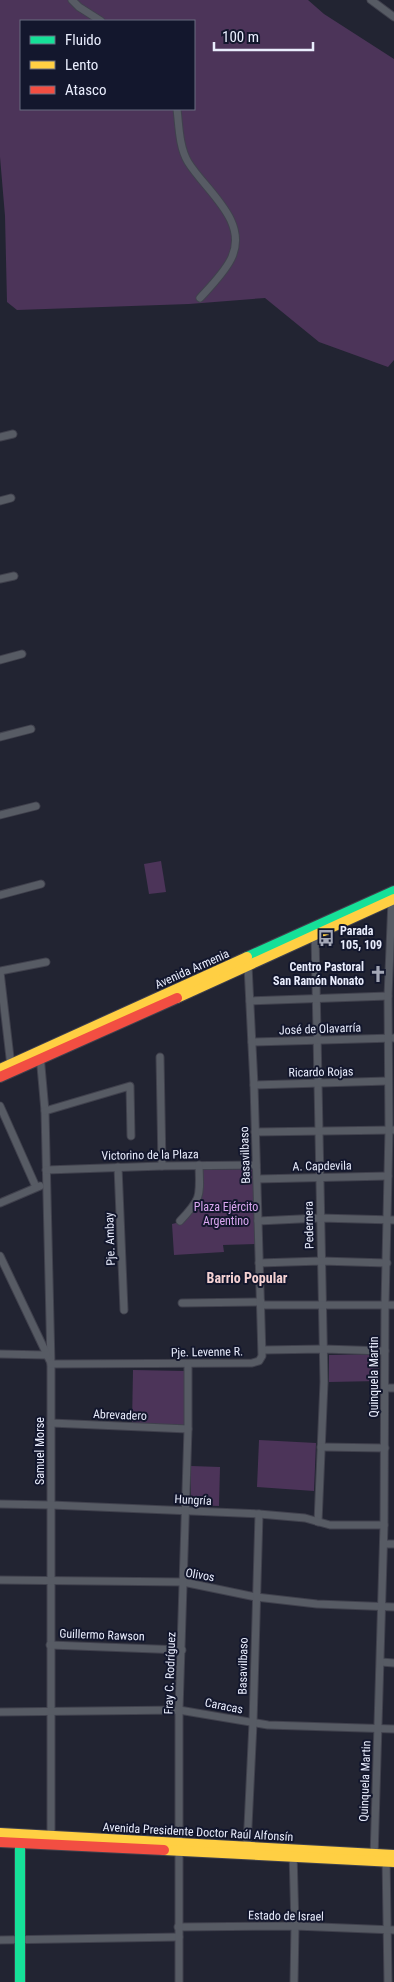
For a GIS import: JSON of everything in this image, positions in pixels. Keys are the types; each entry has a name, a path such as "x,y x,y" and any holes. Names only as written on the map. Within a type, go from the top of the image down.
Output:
{"main road":[{"name":"Avenida Armenia","path":"0,1069 12,1067 40,1055 392,896"},
{"name":"Avenida Armenia","path":"0,1077 12,1067"},
{"name":"Avenida Presidente Doctor Raúl Alfonsín","path":"0,1833 20,1839"},
{"name":"Avenida Presidente Doctor Raúl Alfonsín","path":"0,1842 20,1839 51,1840 390,1858"},
{"path":"20,1839 20,1982"},
{"name":"Avenida Presidente Doctor Raúl Alfonsín","path":"178,1848 247,1847 293,1853"}],"street":[{"path":"72,0 79,7 99,20"},
{"path":"371,0 394,17"},
{"path":"177,110 180,135 187,161 229,215 234,228 235,246 232,257 227,266 200,298"},
{"path":"0,437 13,434"},
{"path":"0,501 11,498"},
{"path":"0,579 14,576"},
{"path":"0,660 22,654"},
{"path":"0,737 31,729"},
{"path":"0,815 36,806"},
{"path":"0,895 42,884"},
{"name":"Quinquela Martin","path":"374,1857 384,1544 385,1305 391,1220 388,1176 391,1130 388,1081 391,1038 388,996 392,896"},
{"name":"Pedernera","path":"314,932 321,1304 324,1349 318,1522"},
{"path":"12,1067 0,972 46,962"},
{"name":"Basavilbaso","path":"246,963 250,1001 254,1085 263,1350"},
{"path":"250,1001 388,996"},
{"name":"José de Olavarría","path":"252,1042 391,1038"},
{"name":"Samuel Morse","path":"40,1055 45,1110 51,1364 49,1712 51,1840"},
{"path":"160,1057 162,1166"},
{"name":"Ricardo Rojas","path":"254,1085 388,1081"},
{"path":"45,1110 130,1086 131,1136"},
{"path":"0,1106 36,1187"},
{"path":"255,1132 391,1130"},
{"path":"180,1221 195,1204 200,1195 199,1165"},
{"name":"Victorino de la Plaza","path":"46,1170 256,1165"},
{"name":"Pje. Ambay","path":"118,1167 124,1310"},
{"name":"A. Capdevila","path":"257,1179 388,1176"},
{"path":"0,1203 36,1187 46,1186"},
{"path":"258,1221 320,1218 391,1220"},
{"path":"0,1256 51,1364"},
{"path":"259,1263 321,1261 387,1263"},
{"path":"182,1303 394,1305"},
{"path":"263,1350 385,1351"},
{"name":"Pje. Levenne R.","path":"51,1364 252,1363 258,1361 262,1356 263,1350"},
{"path":"0,1354 46,1355"},
{"name":"Fray C. Rodríguez","path":"179,1982 179,1710 186,1511 188,1364"},
{"path":"386,1388 394,1388"},
{"name":"Abrevadero","path":"51,1423 188,1429"},
{"path":"321,1447 385,1448"},
{"path":"385,1470 394,1470"},
{"name":"Hungría","path":"0,1504 259,1514 305,1518 330,1525 384,1525"},
{"name":"Basavilbaso","path":"247,1847 253,1724 259,1514"},
{"path":"384,1544 394,1544"},
{"name":"Olivos","path":"0,1580 183,1582 256,1597 317,1604 394,1606"},
{"name":"Guillermo Rawson","path":"50,1645 182,1650"},
{"path":"380,1662 394,1663"},
{"name":"Caracas","path":"0,1712 179,1710 253,1724 394,1729"},
{"path":"293,1853 296,1926 294,1982"},
{"path":"388,1982 390,1858"},
{"name":"Estado de Israel","path":"178,1927 296,1926 390,1930"},
{"path":"0,1940 179,1937"}],"green space":[{"path":"0,0 308,0 324,14 394,59 394,360 388,367 319,342 265,298 189,304 17,310 7,302 5,216 0,157"},
{"path":"161,861 166,892 149,894 144,864"},
{"name":"Plaza Ejército Argentino","path":"254,1169 256,1244 223,1245 224,1252 174,1255 172,1224 186,1217 190,1211 194,1203 202,1170"},
{"path":"378,1354 379,1381 329,1382 329,1355"},
{"path":"133,1370 185,1371 184,1425 132,1423"},
{"path":"259,1440 316,1443 314,1491 257,1487"},
{"path":"191,1466 220,1467 219,1506 191,1505"}],"traffic: fast":[{"path":"247,957 394,891"},
{"path":"20,1838 20,1982"}],"traffic: slow":[{"path":"177,998 394,899"},
{"path":"0,1069 247,957"},
{"path":"0,1833 394,1855"},
{"path":"164,1850 394,1862"}],"traffic: jam":[{"path":"0,1077 177,998"},
{"path":"0,1842 164,1850"}],"place":[{"name":"Parada 105, 109","path":"326,938"},
{"name":"Centro Pastoral San Ramón Nonato","path":"378,974"}],"district":[{"name":"Barrio Popular","path":"247,1278"}]}
